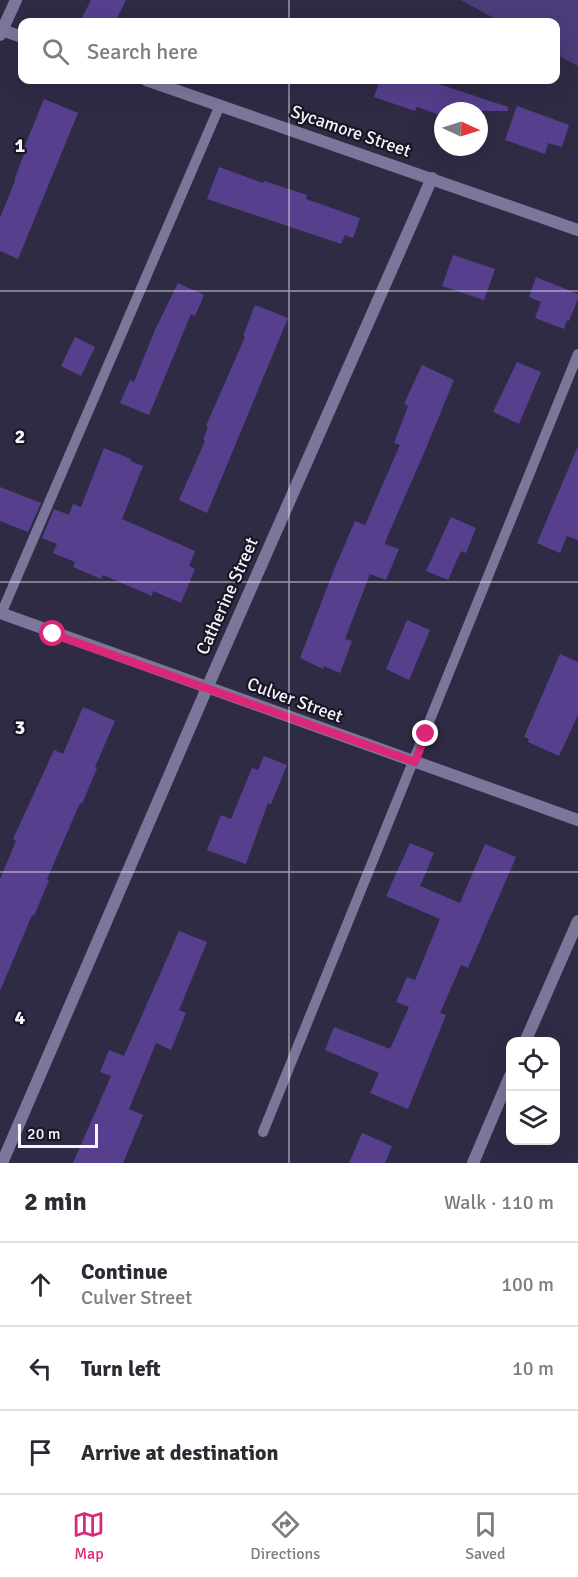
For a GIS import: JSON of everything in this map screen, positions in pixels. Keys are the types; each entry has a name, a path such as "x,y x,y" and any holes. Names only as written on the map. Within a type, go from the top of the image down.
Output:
{"street":[{"path":"16,0 1,32 18,36"},
{"name":"Sycamore Street","path":"158,84 578,230"},
{"name":"Catherine Street","path":"2,1163 207,688 432,178"},
{"name":"Culver Street","path":"1,614 578,820"},
{"path":"527,1037 578,921"},
{"path":"473,1163 506,1085"}],"lane":[{"path":"1,614 220,105"},
{"path":"263,1132 415,762 578,354"}],"shaded area":[{"path":"461,0 578,0 578,66 560,56 560,18 494,18"}],"building":[{"path":"91,0 126,0 117,18 82,18"},
{"path":"379,84 439,84 508,107 508,111 488,111 488,102 434,102 434,113 417,107 415,111 374,97"},
{"path":"44,99 78,113 18,259 0,251 0,218 15,181 24,154 22,153"},
{"path":"517,106 569,125 562,147 548,143 545,154 505,140"},
{"path":"219,167 263,183 264,181 307,195 306,199 360,218 353,238 345,235 341,244 207,199"},
{"path":"453,255 495,269 484,300 442,286"},
{"path":"536,277 578,294 578,299 564,329 535,318 541,302 529,297"},
{"path":"178,283 204,295 195,316 191,314 149,415 120,403 130,380 134,382 155,330"},
{"path":"255,305 288,318 207,513 179,500 205,441 203,440 208,427 206,426 245,337 243,336"},
{"path":"75,337 95,347 81,376 61,366"},
{"path":"517,362 541,372 519,424 493,412"},
{"path":"422,365 454,380 385,544 399,549 386,580 370,574 345,639 352,641 340,673 324,666 323,669 300,658 355,521 365,525 400,445 394,443 408,406 404,404"},
{"path":"578,446 578,540 567,536 560,553 537,543"},
{"path":"104,448 143,466 122,519 195,551 189,566 195,569 181,603 153,591 152,596 103,575 101,579 73,567 75,562 53,553 57,544 42,538 54,509 69,515 73,504 81,507"},
{"path":"0,487 41,503 28,532 0,521"},
{"path":"451,517 476,528 466,553 461,551 448,580 426,571"},
{"path":"407,620 430,630 409,680 386,669"},
{"path":"560,654 578,662 578,715 559,756 528,742 529,739 524,737"},
{"path":"83,707 115,721 82,804 80,803 47,879 49,880 34,916 32,915 0,991 0,879 16,841 13,839 54,750 63,754"},
{"path":"264,756 287,765 271,804 268,803 246,864 207,850 221,815 231,819 252,768 258,770"},
{"path":"410,843 434,853 420,886 460,903 485,844 516,857 468,968 461,965 440,1013 446,1015 408,1109 370,1093 379,1073 325,1050 334,1027 390,1049 409,1007 396,1002 407,977 415,980 440,919 386,896"},
{"path":"179,931 207,942 179,1010 186,1013 171,1050 156,1043 129,1109 143,1115 123,1163 73,1163 111,1076 100,1072 109,1050 124,1056"},
{"path":"362,1133 392,1146 385,1163 349,1163"}],"route":[{"path":"53,634 415,762 426,734"}]}
